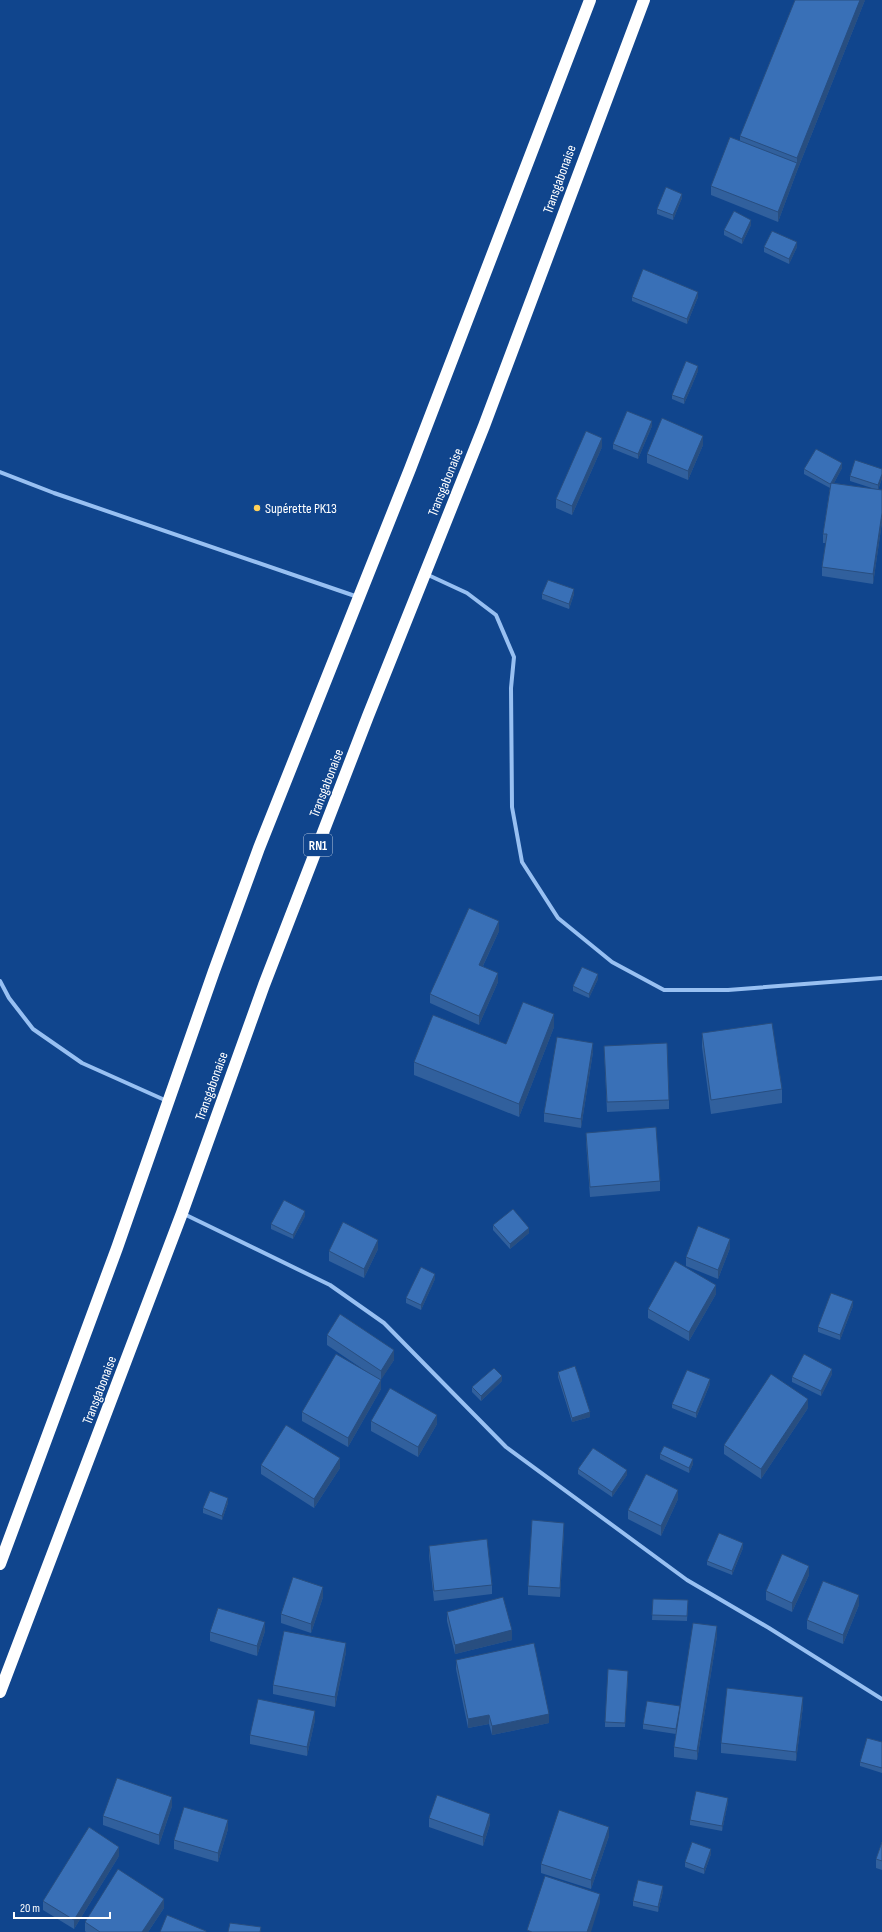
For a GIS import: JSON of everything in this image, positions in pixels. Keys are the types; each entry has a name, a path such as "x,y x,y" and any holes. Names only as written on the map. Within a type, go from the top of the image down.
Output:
{"highway":[{"path":"0,1564 67,1386 170,1102 214,971 259,848 360,597 590,0"},
{"name":"Transgabonaise","path":"0,1692 182,1213 264,984 424,574 484,426 644,0"}],"street":[{"path":"0,472 54,493 360,597"},
{"path":"424,574 467,593 496,615 514,657 511,688 512,807 522,862 558,918 612,962 664,990 728,990 882,978"},
{"path":"0,981 9,998 33,1030 82,1064 170,1102"},
{"path":"182,1213 330,1285 378,1318 506,1448 687,1580 769,1628 882,1699"}],"building":[{"path":"795,0 860,0 797,158 740,136"},
{"path":"730,137 797,163 778,212 711,186"},
{"path":"666,187 682,194 673,215 657,209"},
{"path":"734,211 751,220 742,239 724,230"},
{"path":"772,231 797,242 789,259 764,247"},
{"path":"643,269 698,292 687,319 632,297"},
{"path":"686,361 698,366 684,399 672,395"},
{"path":"627,411 652,421 638,454 613,444"},
{"path":"662,418 703,436 688,471 647,454"},
{"path":"586,431 602,438 572,506 556,499"},
{"path":"816,449 842,463 830,484 804,469"},
{"path":"855,460 882,469 882,474 878,485 850,476"},
{"path":"831,483 882,490 882,513 873,574 822,567 827,534 823,534"},
{"path":"548,580 574,589 569,604 542,594"},
{"path":"469,908 499,921 479,965 498,973 479,1016 430,994"},
{"path":"582,967 598,974 589,994 573,986"},
{"path":"523,1002 554,1014 519,1104 414,1062 433,1015 506,1044"},
{"path":"772,1023 782,1089 711,1100 702,1033"},
{"path":"557,1037 593,1043 581,1119 544,1113"},
{"path":"667,1043 669,1100 607,1102 604,1046"},
{"path":"656,1127 660,1181 590,1187 586,1133"},
{"path":"284,1200 305,1211 293,1235 271,1224"},
{"path":"513,1209 529,1228 510,1244 493,1225"},
{"path":"343,1222 378,1240 364,1269 329,1251"},
{"path":"698,1226 730,1239 718,1270 686,1257"},
{"path":"675,1261 716,1285 689,1332 648,1309"},
{"path":"421,1267 435,1274 421,1305 406,1298"},
{"path":"831,1293 853,1301 840,1335 818,1327"},
{"path":"340,1314 394,1350 381,1371 327,1335"},
{"path":"336,1354 381,1380 348,1438 302,1412"},
{"path":"804,1354 832,1369 821,1391 792,1377"},
{"path":"575,1366 590,1412 572,1418 558,1372"},
{"path":"494,1368 502,1376 481,1396 472,1387"},
{"path":"687,1370 710,1379 696,1413 672,1404"},
{"path":"771,1374 808,1399 761,1469 724,1445"},
{"path":"390,1388 437,1415 418,1447 371,1421"},
{"path":"286,1425 340,1458 314,1499 261,1465"},
{"path":"664,1446 693,1459 689,1468 660,1454"},
{"path":"593,1448 627,1470 612,1492 578,1469"},
{"path":"646,1474 678,1490 661,1526 628,1510"},
{"path":"210,1491 228,1498 222,1516 203,1508"},
{"path":"532,1520 564,1523 560,1588 528,1586"},
{"path":"719,1533 743,1543 732,1571 707,1561"},
{"path":"487,1539 492,1585 434,1591 429,1546"},
{"path":"782,1554 809,1566 792,1603 766,1591"},
{"path":"293,1577 323,1587 311,1624 281,1614"},
{"path":"823,1581 859,1595 843,1635 807,1620"},
{"path":"503,1597 512,1630 455,1645 447,1612"},
{"path":"653,1599 688,1600 687,1616 652,1615"},
{"path":"218,1608 265,1622 257,1646 210,1632"},
{"path":"693,1623 717,1626 697,1751 674,1747"},
{"path":"284,1631 346,1643 335,1697 273,1685"},
{"path":"534,1643 549,1714 492,1726 489,1715 468,1719 456,1660"},
{"path":"608,1669 628,1671 625,1723 605,1722"},
{"path":"727,1688 803,1697 796,1752 721,1743"},
{"path":"258,1699 315,1711 307,1747 250,1735"},
{"path":"647,1701 680,1706 676,1729 643,1724"},
{"path":"867,1738 882,1742 882,1768 860,1762"},
{"path":"117,1778 172,1797 159,1835 103,1816"},
{"path":"696,1791 728,1798 722,1826 690,1820"},
{"path":"437,1795 490,1814 483,1837 429,1818"},
{"path":"184,1807 228,1820 218,1853 174,1840"},
{"path":"559,1810 609,1827 591,1880 541,1864"},
{"path":"89,1827 119,1847 74,1920 43,1901"},
{"path":"692,1842 711,1849 704,1869 685,1862"},
{"path":"882,1842 882,1861 876,1859"},
{"path":"118,1869 164,1899 142,1932 100,1932 85,1922"},
{"path":"545,1876 600,1894 587,1932 532,1932 527,1930"},
{"path":"638,1880 663,1886 658,1907 633,1901"},
{"path":"167,1915 206,1931 206,1932 160,1932"},
{"path":"230,1923 261,1927 260,1932 228,1932"}],"place":[{"name":"Supérette PK13","path":"257,508"}]}
